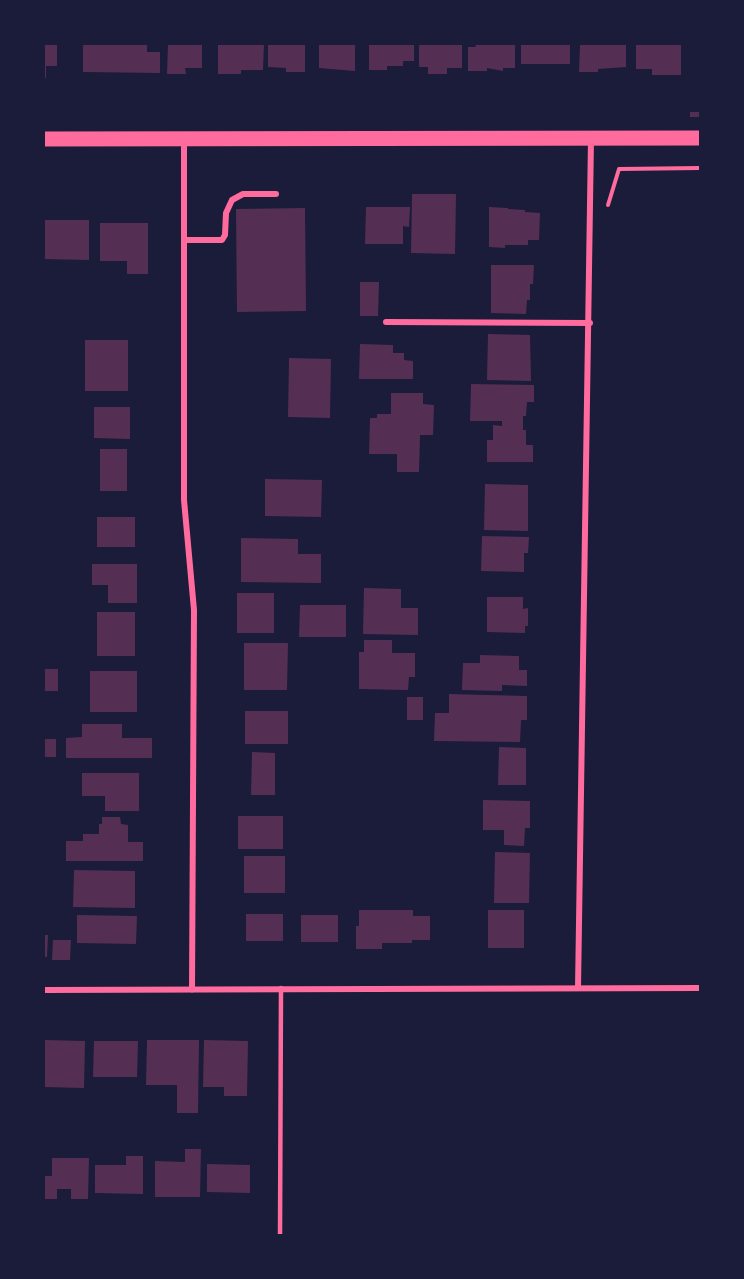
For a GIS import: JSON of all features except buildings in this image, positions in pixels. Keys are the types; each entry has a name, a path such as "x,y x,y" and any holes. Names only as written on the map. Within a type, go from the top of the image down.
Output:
{"main road":[{"path":"44,139 699,139"}],"street":[{"path":"578,988 590,323 591,138"},
{"path":"184,139 184,500 194,610 192,990"},
{"path":"184,240 222,240 225,235 226,213 232,201 243,194 276,194"},
{"path":"386,322 590,323"},
{"path":"44,990 700,988"}],"lane":[{"path":"280,1236 281,988"}],"path":[{"path":"608,205 619,169 700,168"}]}
